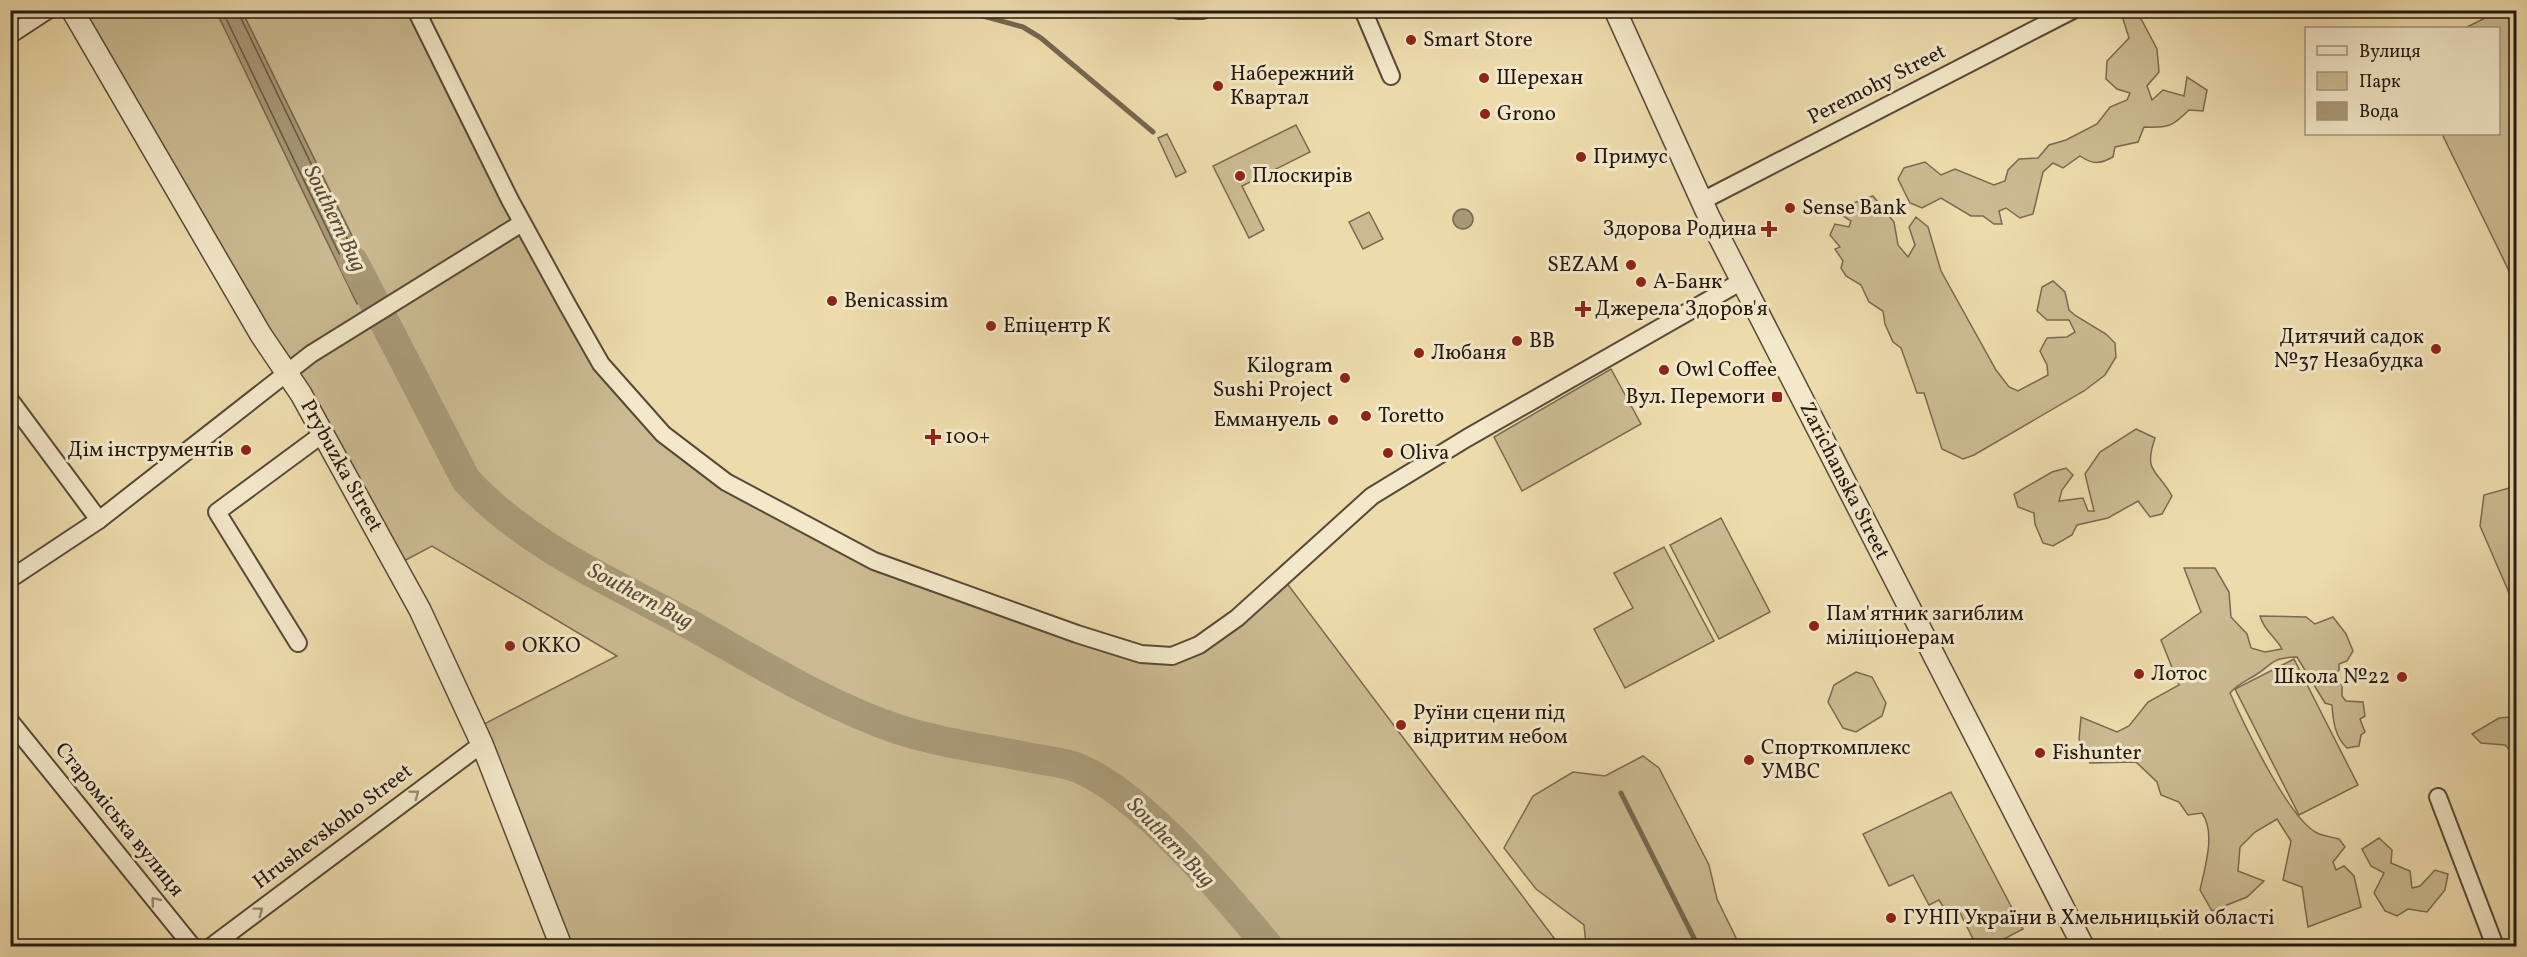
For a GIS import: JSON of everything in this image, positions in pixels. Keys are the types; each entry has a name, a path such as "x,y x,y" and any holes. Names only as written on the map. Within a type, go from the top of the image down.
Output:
{"street":[{"path":"10,35 48,10"},
{"name":"Prybuzka Street","path":"72,10 224,272 324,433 420,610 482,744 561,946"},
{"path":"416,10 522,223 601,364 663,434 726,482 837,543 911,576 1141,654 1161,657 1185,651 1216,634 1372,496 1467,438 1742,281"},
{"path":"1178,10 1203,10"},
{"path":"1363,10 1391,76"},
{"name":"Zarichanska Street","path":"1615,10 1702,201 2083,946"},
{"name":"Peremohy Street","path":"1702,201 2073,10"},
{"path":"10,579 99,520 286,372 345,331 522,223"},
{"path":"10,400 99,520"},
{"path":"298,643 218,512 324,433"},
{"name":"Староміська вулиця","path":"10,721 192,946"},
{"name":"Hrushevskoho Street","path":"212,946 482,744"},
{"path":"2438,797 2495,946"}],"green space":[{"path":"81,11 408,11 513,221 288,362"},
{"path":"2129,11 2139,15 2157,49 2159,72 2147,86 2152,100 2163,90 2184,96 2187,77 2207,90 2203,111 2189,110 2169,125 2144,127 2138,142 2115,147 2113,157 2104,161 2093,162 2080,156 2063,168 2053,163 2043,172 2033,214 2020,218 2006,208 1999,211 2002,224 1994,224 1983,216 1971,216 1941,198 1922,208 1910,203 1898,179 1904,168 1925,162 1941,175 1955,169 1994,185 2005,181 2008,170 2019,159 2038,158 2049,145 2066,140 2097,124 2110,107 2127,100 2130,93 2117,89 2106,79 2107,61 2129,38 2123,19"},
{"path":"2499,11 2516,11 2516,285 2442,135 2500,135 2500,27 2467,27"},
{"name":"Плоскирів","path":"1296,125 1310,152 1242,186 1264,230 1249,238 1213,166"},
{"path":"1167,134 1186,172 1176,177 1158,138"},
{"path":"1873,196 1894,222 1898,245 1908,257 1915,245 1909,227 1916,217 1928,227 1941,271 1996,370 2009,387 2018,391 2048,375 2047,365 2040,351 2047,338 2067,337 2075,332 2069,320 2047,320 2037,311 2042,287 2053,281 2065,292 2069,310 2106,334 2115,343 2116,357 2105,375 2084,391 1974,455 1963,459 1942,449 1924,393 1917,393 1901,348 1893,342 1885,324 1883,311 1869,302 1861,285 1846,276 1841,268 1843,261 1835,249 1840,247 1830,235 1835,224 1849,227 1851,221 1843,216 1845,206"},
{"path":"1369,212 1383,239 1363,249 1349,222"},
{"path":"519,233 595,368 722,488 1074,642 1161,664 1187,658 1221,640 1286,582 1560,946 569,946 482,725 617,656 432,546 402,562 295,373"},
{"path":"1611,369 1641,424 1522,491 1494,437"},
{"path":"2136,429 2155,438 2150,458 2151,465 2172,496 2162,514 2150,517 2138,501 2108,518 2077,525 2072,535 2053,546 2043,543 2035,524 2034,513 2018,507 2014,494 2052,472 2066,468 2073,475 2062,490 2059,501 2083,498 2088,511 2094,511 2085,474 2100,452"},
{"path":"2509,488 2516,493 2516,609 2480,526 2484,495"},
{"path":"1721,518 1770,612 1719,639 1670,545"},
{"path":"1664,547 1714,641 1625,688 1594,629 1633,608 1614,573"},
{"path":"2184,568 2215,568 2229,592 2231,617 2247,634 2251,648 2265,652 2282,649 2264,626 2260,616 2306,617 2315,624 2333,617 2346,634 2353,651 2347,661 2339,664 2339,670 2332,677 2342,685 2342,696 2346,701 2363,702 2365,716 2360,719 2365,732 2361,735 2359,746 2347,748 2343,744 2335,728 2332,705 2325,703 2297,657 2276,660 2238,685 2230,693 2268,769 2293,809 2317,833 2339,839 2345,847 2333,862 2336,870 2344,866 2354,876 2361,907 2308,927 2302,887 2283,880 2291,841 2277,819 2255,832 2240,847 2238,871 2264,881 2247,897 2212,911 2200,890 2209,840 2206,821 2202,813 2188,815 2179,802 2161,795 2157,782 2136,762 2090,763 2079,739 2081,717 2117,732 2129,726 2148,702 2179,685 2161,640 2201,612"},
{"path":"2294,659 2358,785 2299,815 2235,689"},
{"path":"1856,672 1872,677 1886,703 1882,716 1856,732 1843,728 1828,702 1834,685"},
{"path":"2510,717 2516,727 2516,756 2505,745 2481,743 2472,734 2499,718"},
{"path":"1643,756 1659,768 1709,865 1717,899 1740,946 1586,946 1584,925 1536,889 1504,848 1533,796 1573,772 1605,776"},
{"path":"1951,792 2023,929 1991,946 1960,946 1973,939 1959,911 1949,916 1939,900 1929,905 1913,875 1889,886 1863,834"},
{"path":"2379,838 2392,850 2391,863 2410,871 2412,888 2420,886 2435,870 2448,874 2445,890 2427,912 2408,909 2397,916 2385,911 2374,893 2384,873 2371,866 2362,849"}],"water":[{"path":"216,11 242,11 379,291 357,304"},
{"path":"1463,209 1470,212 1473,219 1470,226 1463,229 1456,226 1453,219 1456,212"}],"waterway":[{"path":"961,10 1023,27 1041,38 1153,132"},
{"name":"Southern Bug","path":"353,261 466,480 516,524 543,543 601,577 817,695 870,719 930,738 1067,764 1102,781 1128,799 1180,847 1268,946"},
{"path":"1621,793 1698,946"}],"place":[{"name":"Smart Store","path":"1411,40"},
{"name":"Шерехан","path":"1484,78"},
{"name":"Набережний Квартал","path":"1218,86"},
{"name":"Grono","path":"1485,114"},
{"name":"Примус","path":"1581,157"},
{"name":"Плоскирів","path":"1240,176"},
{"name":"Sense Bank","path":"1790,208"},
{"name":"Здорова Родина","path":"1769,229"},
{"name":"SEZAM","path":"1631,265"},
{"name":"А-Банк","path":"1641,282"},
{"name":"Benicassim","path":"832,301"},
{"name":"Джерела Здоров'я","path":"1583,309"},
{"name":"Епіцентр К","path":"991,326"},
{"name":"ВВ","path":"1517,341"},
{"name":"Дитячий садок №37 Незабудка","path":"2436,349"},
{"name":"Любаня","path":"1419,353"},
{"name":"Owl Coffee","path":"1664,370"},
{"name":"Kilogram Sushi Project","path":"1345,378"},
{"name":"Вул. Перемоги","path":"1777,397"},
{"name":"Toretto","path":"1366,416"},
{"name":"Еммануель","path":"1333,420"},
{"name":"100+","path":"933,437"},
{"name":"Дім інструментів","path":"246,450"},
{"name":"Oliva","path":"1388,453"},
{"name":"Пам'ятник загиблим міліціонерам","path":"1814,626"},
{"name":"OKKO","path":"510,646"},
{"name":"Лотос","path":"2139,674"},
{"name":"Школа №22","path":"2402,677"},
{"name":"Руїни сцени під відритим небом","path":"1401,725"},
{"name":"Fishunter","path":"2040,753"},
{"name":"Спорткомплекс УМВС","path":"1749,760"},
{"name":"ГУНП України в Хмельницькій області","path":"1891,918"}]}
